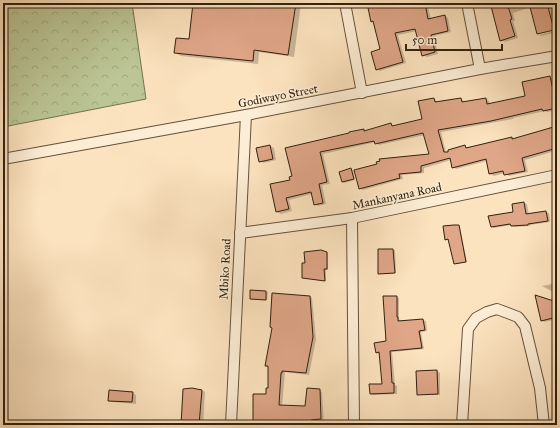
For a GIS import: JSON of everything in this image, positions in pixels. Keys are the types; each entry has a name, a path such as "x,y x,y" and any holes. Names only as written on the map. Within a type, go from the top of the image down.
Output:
{"street":[{"path":"345,3 362,93"},
{"path":"467,3 480,69"},
{"name":"Godiwayo Street","path":"3,159 246,115 480,69 557,56"},
{"name":"Mbiko Road","path":"231,425 246,115"},
{"name":"Mankanyana Road","path":"240,233 352,218 557,175"},
{"path":"352,218 354,425"},
{"path":"462,425 468,329 476,318 487,312 497,310 518,317 525,326 540,388 544,425"}],"green space":[{"path":"3,3 132,3 146,99 3,127"}],"building":[{"path":"193,3 296,3 288,55 254,50 253,61 174,53 176,38 189,39"},
{"path":"367,3 425,3 428,19 445,15 448,31 431,35 435,52 422,56 415,29 395,33 403,62 376,70 371,52 380,49 373,21 371,22"},
{"path":"500,3 507,3 515,36 500,41 491,6"},
{"path":"529,3 547,3 554,30 537,34"},
{"path":"550,76 557,108 543,111 542,109 491,121 438,130 444,152 448,152 448,150 465,145 466,148 512,137 512,139 557,126 557,148 522,158 525,171 504,175 503,171 489,174 486,159 452,168 450,158 421,166 421,172 399,174 400,178 359,189 354,170 377,164 376,162 380,161 379,159 429,154 423,133 375,144 374,141 320,152 327,182 319,184 323,203 314,205 311,192 286,198 289,209 276,212 270,184 290,180 289,177 292,176 285,148 349,132 364,129 364,131 391,123 392,126 422,119 418,101 434,98 435,102 461,98 462,102 486,98 487,104 525,96 522,82"},
{"path":"270,145 273,159 259,162 256,148"},
{"path":"351,168 354,179 342,182 339,172"},
{"path":"524,202 526,214 546,211 548,221 528,225 511,226 510,224 491,227 488,216 513,212 512,204"},
{"path":"459,225 466,262 454,264 448,239 445,240 443,226"},
{"path":"378,249 393,249 395,273 378,274"},
{"path":"321,250 327,252 327,269 324,269 325,281 302,278 302,263 305,263 304,252"},
{"path":"250,290 266,291 266,300 250,299"},
{"path":"272,293 310,296 313,337 306,373 282,371 279,405 305,406 307,388 320,389 321,419 311,420 311,425 253,424 253,394 266,394 266,388 268,388 268,366 265,366 272,328 270,327"},
{"path":"535,295 557,302 557,317 541,321"},
{"path":"383,296 397,296 398,321 423,319 425,330 419,331 422,348 390,351 394,393 370,394 369,384 382,384 379,352 376,353 374,343 386,341"},
{"path":"437,370 438,394 417,395 416,371"},
{"path":"192,388 202,390 199,425 181,425 183,389"},
{"path":"109,390 133,392 132,402 108,401"}]}
